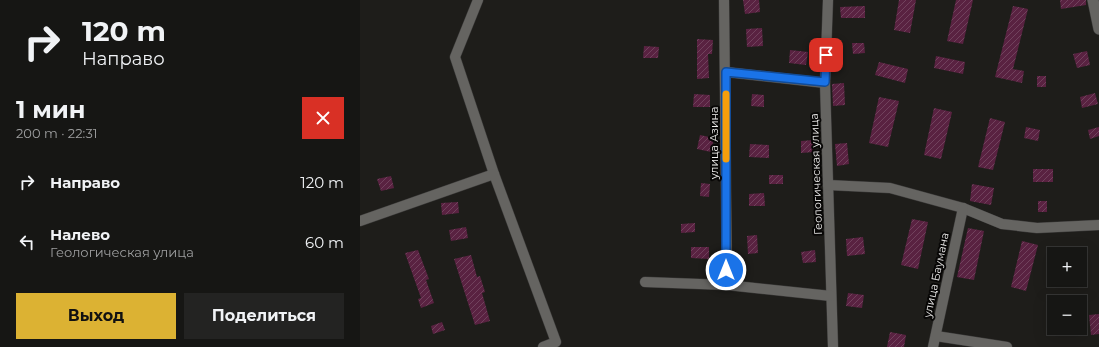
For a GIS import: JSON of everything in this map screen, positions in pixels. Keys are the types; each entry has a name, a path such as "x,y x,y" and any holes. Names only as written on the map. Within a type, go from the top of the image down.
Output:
{"street":[{"path":"478,0 456,57 494,174 556,342 543,347"},
{"name":"улица Азина","path":"724,0 726,72 727,285"},
{"name":"Геологическая улица","path":"828,0 825,82 833,347"},
{"path":"1093,0 1099,30"},
{"path":"726,72 825,82"},
{"path":"360,221 494,174"},
{"path":"828,185 890,188 962,208 1002,224 1037,228 1099,225"},
{"name":"улица Баумана","path":"934,347 962,208"},
{"path":"645,282 727,285 831,296"},
{"path":"936,336 1007,347"}],"building":[{"path":"743,0 759,0 760,12 745,14"},
{"path":"899,0 916,0 910,33 894,30"},
{"path":"956,0 973,0 963,44 947,41"},
{"path":"1060,0 1086,0 1086,5 1061,9"},
{"path":"865,6 865,18 841,18 840,7"},
{"path":"1013,6 1028,9 1013,69 1024,71 1022,83 995,77"},
{"path":"762,28 763,46 747,47 746,29"},
{"path":"697,39 713,40 712,54 708,54 709,78 697,79"},
{"path":"852,43 864,43 865,53 853,54"},
{"path":"644,46 659,47 658,58 643,58"},
{"path":"790,50 808,52 806,65 789,63"},
{"path":"1087,51 1090,65 1077,68 1073,54"},
{"path":"936,56 965,62 963,74 934,68"},
{"path":"879,62 908,69 905,83 875,75"},
{"path":"1037,76 1046,76 1046,87 1037,87"},
{"path":"844,83 845,105 833,106 832,84"},
{"path":"1095,93 1098,104 1082,108 1080,97"},
{"path":"694,94 710,95 710,107 693,107"},
{"path":"752,94 764,95 764,107 751,106"},
{"path":"879,97 899,101 888,147 869,143"},
{"path":"934,108 952,112 941,159 924,155"},
{"path":"990,118 1005,122 993,170 978,167"},
{"path":"1026,127 1040,130 1038,141 1024,138"},
{"path":"1099,127 1099,136 1090,139 1088,130"},
{"path":"700,135 714,138 711,152 697,149"},
{"path":"814,140 814,152 801,153 801,141"},
{"path":"847,143 849,164 837,166 835,144"},
{"path":"750,144 769,145 769,158 749,157"},
{"path":"1033,169 1053,169 1053,182 1033,182"},
{"path":"769,175 783,175 783,184 769,184"},
{"path":"391,176 394,188 381,191 377,179"},
{"path":"701,183 710,184 709,197 700,196"},
{"path":"972,184 994,188 991,205 970,201"},
{"path":"764,193 765,206 749,206 749,194"},
{"path":"1038,201 1047,201 1047,212 1038,212"},
{"path":"458,202 459,213 442,215 441,203"},
{"path":"912,219 928,222 918,269 901,265"},
{"path":"695,223 695,232 681,233 681,224"},
{"path":"466,227 468,238 451,241 449,230"},
{"path":"968,228 984,231 974,280 957,277"},
{"path":"757,235 758,253 748,254 747,236"},
{"path":"863,237 865,254 847,256 846,239"},
{"path":"1022,241 1038,245 1026,291 1011,287"},
{"path":"691,247 709,247 709,259 691,258"},
{"path":"418,250 429,279 426,280 434,303 421,308 418,299 421,298 405,253"},
{"path":"815,250 816,262 803,263 801,252"},
{"path":"471,255 477,277 480,276 485,292 482,293 490,321 475,325 454,259"},
{"path":"848,293 864,295 862,308 846,306"},
{"path":"1099,314 1099,334 1091,335 1089,315"},
{"path":"442,322 445,330 433,334 431,326"},
{"path":"890,332 906,335 904,347 887,347"}],"slow traffic":[{"path":"726,94 726,159"}],"route":[{"path":"726,270 726,72 825,82 826,55"}]}
